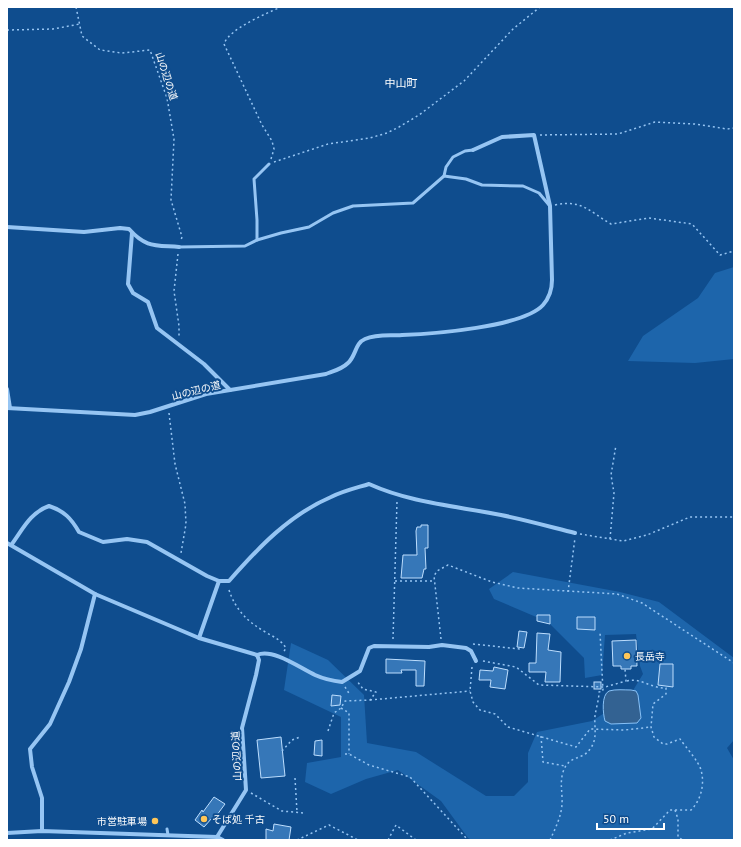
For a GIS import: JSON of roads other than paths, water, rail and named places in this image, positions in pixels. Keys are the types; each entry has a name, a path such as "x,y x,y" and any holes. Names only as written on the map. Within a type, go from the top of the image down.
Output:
{"street":[{"path":"230,390 326,374 349,363 359,343 365,339 377,335 402,336 461,330 513,321 536,311 543,306 552,290 550,206 534,135 502,137 473,150"},
{"path":"7,228 84,232 120,228 129,229 139,240 147,244 179,247"},
{"name":"山の辺の道","path":"132,233 128,284 133,293 148,302 157,328 204,364 230,390"},
{"path":"7,389 8,408"},
{"name":"山の辺の道","path":"8,408 135,415 150,412 206,394 230,390"},
{"path":"12,544 30,518 40,510 49,506 58,509 72,518 78,532 103,542 127,539 147,542 181,562 219,581 229,581 257,549 288,522 330,497 369,484 397,495 447,506 502,515 575,533"},
{"path":"7,543 12,544 95,594 199,638 257,655 263,652 271,653 316,675 342,682 360,671 369,648 374,646 393,647 442,645 466,648 471,651 476,661"},
{"path":"199,638 219,581"},
{"path":"42,831 42,798 32,767 30,749 50,724 69,682 81,649 95,594"},
{"name":"山の辺の道","path":"217,837 246,790 242,728 258,667 259,660 257,655"},
{"path":"7,833 42,831 217,837 223,840"}],"lane":[{"path":"179,247 245,246 257,240 309,227 333,213 353,206 412,203 444,176 446,167 453,157 466,151 473,150"},
{"path":"257,240 254,179 269,164"},
{"path":"444,176 466,179 482,185 523,186 539,192 550,206"},
{"path":"167,829 168,836"}],"place":[{"name":"長岳寺","path":"627,656"},
{"name":"そば処 千古","path":"204,819"},
{"name":"市営駐車場","path":"155,821"}],"district":[{"name":"中山町","path":"401,83"}]}
